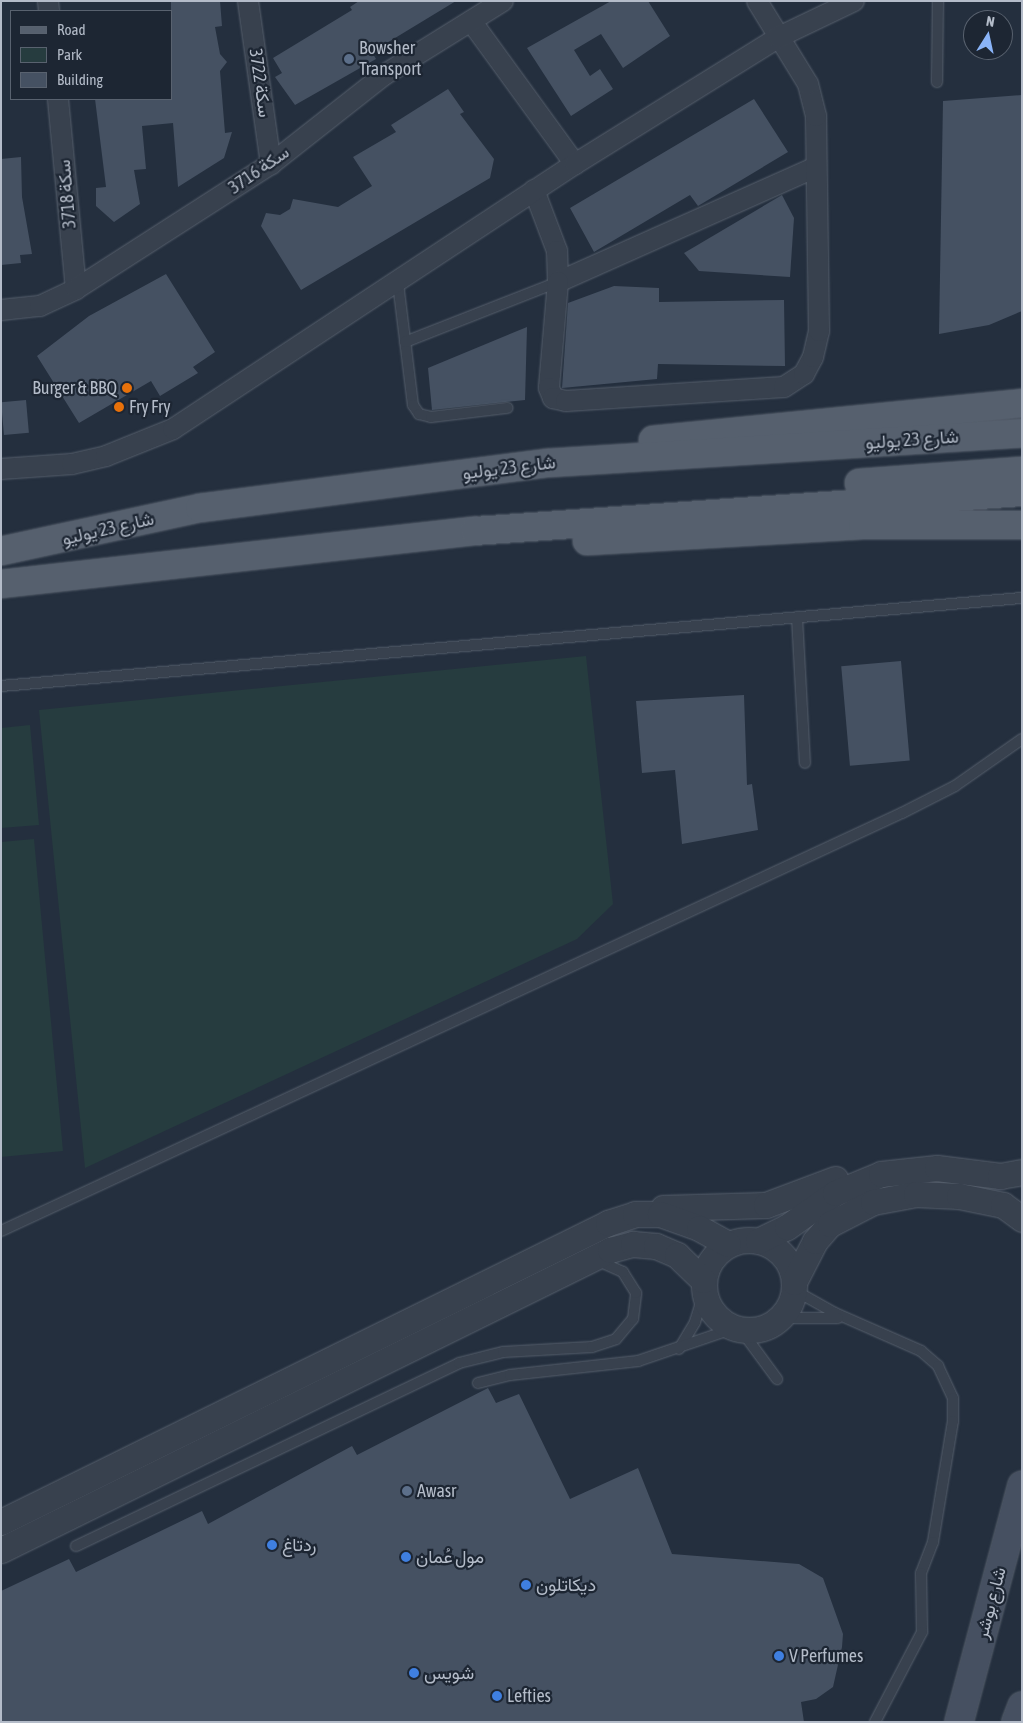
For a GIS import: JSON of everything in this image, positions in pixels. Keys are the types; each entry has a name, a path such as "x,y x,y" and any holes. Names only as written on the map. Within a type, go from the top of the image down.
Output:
{"main road":[{"path":"548,463 672,436 987,409 1022,403"},
{"name":"شارع 23 يوليو","path":"1,552 200,508 548,463 1022,432"},
{"path":"304,548 529,514 702,495 1022,471"},
{"path":"1,584 304,548 696,513 1022,492"},
{"path":"304,548 531,544 863,525 1022,525"},
{"name":"شارع بوشر","path":"959,1722 1022,1485"},
{"path":"1016,1722 1022,1706"}],"street":[{"name":"سكة 3722","path":"248,1 271,164"},
{"name":"سكة 3716","path":"1,310 40,306 76,289 271,164 384,75 502,1"},
{"path":"534,190 557,251 558,282 549,388 554,398 566,401 784,386 804,374 813,357 819,331 814,99 757,1"},
{"path":"1,469 72,464 106,456 173,429 398,283 575,164 779,37 854,1"},
{"path":"471,21 575,164"},
{"name":"سكة 3718","path":"58,100 76,289"},
{"path":"558,282 816,167"},
{"path":"703,1286 711,1259 728,1244 758,1240 787,1227 850,1185 881,1174 913,1169"},
{"path":"1,1522 595,1228 621,1218 674,1207 724,1209 766,1205 860,1170 954,1169 1000,1176 1022,1172"},
{"path":"1,1550 587,1261 621,1246 656,1246 677,1255 703,1286 711,1311 738,1329 762,1329 780,1318 815,1242 830,1224 873,1202 916,1194 959,1196 1003,1205 1022,1219"},
{"path":"648,1213 672,1216 728,1244"},
{"path":"758,1240 779,1251 787,1260 794,1286"}],"lane":[{"path":"937,82 938,1"},
{"path":"405,342 558,282"},
{"path":"398,283 413,405 419,414 431,417 507,408"},
{"path":"1,686 1022,598"},
{"path":"797,617 805,763"},
{"path":"1,1231 902,813 955,786 1022,739"},
{"path":"76,1546 459,1363 503,1352 592,1347 616,1339 633,1319 636,1293 623,1272 600,1261 587,1261"},
{"path":"679,1349 695,1322 703,1286"},
{"path":"794,1286 849,1320 930,1358 945,1376 954,1410 933,1542 921,1573 922,1632 876,1722"},
{"path":"780,1318 815,1316 849,1320"},
{"path":"478,1383 510,1375 611,1366 679,1349 738,1329 777,1378"}],"green space":[{"path":"586,656 613,904 577,939 85,1168 39,710"},
{"path":"30,725 39,825 1,828 1,728"},
{"path":"34,839 63,1151 1,1157 1,842"}],"building":[{"path":"171,1 220,1 222,26 215,27 220,54 227,62 220,71 225,133 232,132 224,158 178,187 173,123 142,126 146,169 134,170 140,204 114,222 96,206 96,188 106,187 95,100 172,100"},
{"path":"359,1 456,1 372,52 376,59 295,105 275,77 282,73 273,58 352,10 350,7"},
{"path":"611,1 648,1 670,36 623,68 601,34 574,50 590,76 600,69 613,89 571,116 527,48"},
{"path":"448,89 464,112 460,114 494,159 490,178 301,290 261,226 266,213 280,215 290,209 293,199 338,207 372,186 353,157 396,132 391,125"},
{"path":"1022,95 1022,311 989,325 939,334 943,101"},
{"path":"754,99 788,152 698,206 690,195 594,252 570,208"},
{"path":"21,157 22,197 32,254 20,255 21,263 1,265 1,159"},
{"path":"782,195 794,218 790,277 699,271 684,253"},
{"path":"166,274 215,352 193,367 198,373 160,396 151,381 79,423 37,356 89,316"},
{"path":"614,286 659,288 659,302 784,300 785,366 658,364 657,379 562,388 568,303"},
{"path":"527,327 525,400 432,410 428,368"},
{"path":"26,400 29,433 4,435 1,402"},
{"path":"901,661 910,761 850,766 841,666"},
{"path":"744,695 747,785 752,784 758,830 682,844 675,770 642,773 636,701"},
{"name":"مول عُمان","path":"488,1388 496,1403 519,1394 570,1499 638,1468 672,1554 799,1564 823,1578 843,1634 842,1647 833,1687 816,1699 801,1702 804,1722 1,1722 1,1591 69,1559 76,1572 202,1511 208,1524 352,1446 357,1455"}],"place":[{"name":"Bowsher Transport","path":"349,59"},
{"name":"Burger & BBQ","path":"127,388"},
{"name":"Fry Fry","path":"119,407"},
{"name":"Awasr","path":"407,1491"},
{"name":"ردتاغ","path":"272,1545"},
{"name":"مول عُمان","path":"406,1557"},
{"name":"ديكاتلون","path":"526,1585"},
{"name":"V Perfumes","path":"779,1656"},
{"name":"شويس","path":"414,1673"},
{"name":"Lefties","path":"497,1696"}]}
